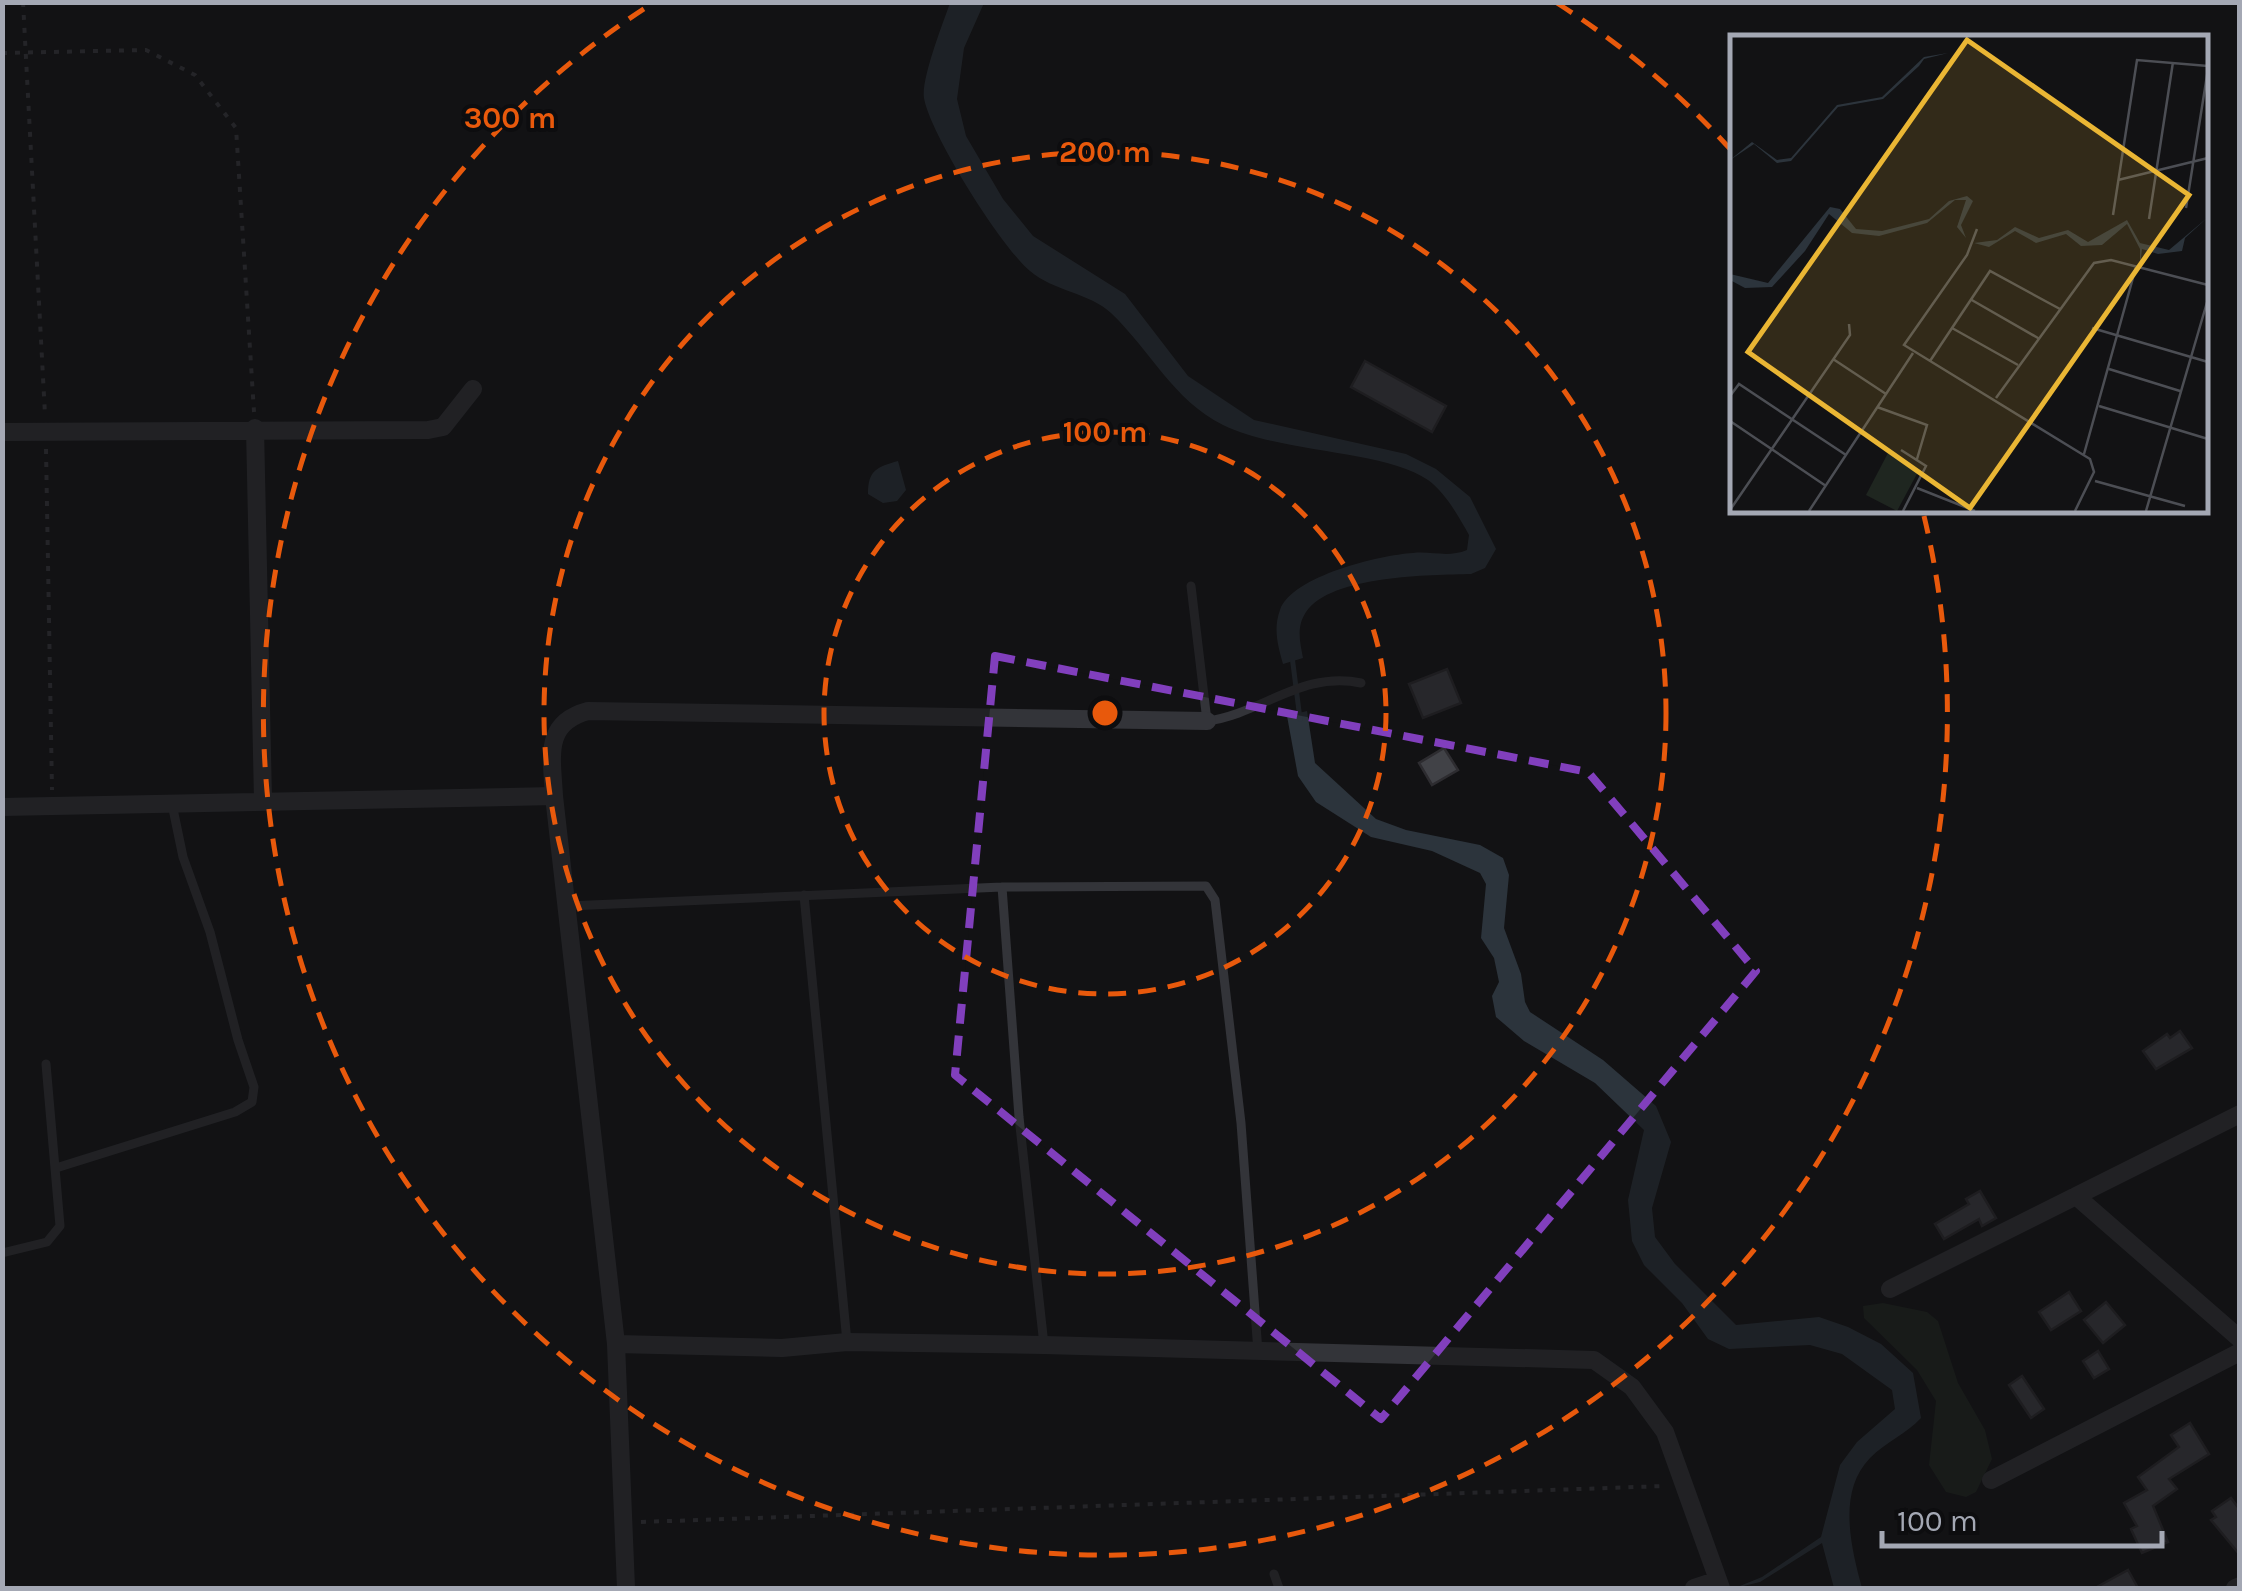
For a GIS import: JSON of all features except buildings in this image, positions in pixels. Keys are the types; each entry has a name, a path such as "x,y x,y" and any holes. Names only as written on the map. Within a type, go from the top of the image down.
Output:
{"street":[{"path":"2,432 428,430 443,427 473,389"},
{"path":"255,428 263,800"},
{"path":"626,1588 616,1344 554,796 552,736 569,716 588,712 1207,721"},
{"path":"2,807 554,796"},
{"path":"1890,1289 2240,1114"},
{"path":"2076,1196 2240,1339"},
{"path":"616,1344 646,1341 782,1348 846,1342 1044,1345 1594,1360 1632,1386 1665,1432 1719,1584 1694,1588"},
{"path":"1991,1480 2240,1352"}],"lane":[{"path":"1191,586 1207,721 1224,719 1281,692 1342,679 1361,683"},
{"path":"56,1168 235,1112 252,1102 254,1087 183,856 172,803"},
{"path":"568,906 804,894 1201,883 1214,894 1241,1123 1258,1352"},
{"path":"1002,887 1019,1117 1044,1345"},
{"path":"804,894 846,1342"},
{"path":"2,1254 40,1245 57,1232 61,1218 46,1064"},
{"path":"1274,1574 1279,1588"}],"path":[{"path":"22,2 46,431 52,804"},
{"path":"2,53 146,50 195,76 236,128 255,428"},
{"path":"623,1523 1685,1486"}],"highlighted area":[{"path":"995,656 1588,772 1756,971 1381,1419 955,1075"}],"shaded area":[{"path":"950,3 984,3 964,48 957,99 966,136 1003,199 1033,236 1125,294 1188,376 1254,420 1406,454 1436,469 1470,497 1496,549 1485,568 1471,574 1383,580 1337,591 1306,612 1300,635 1303,658 1283,664 1277,637 1278,617 1288,598 1301,587 1380,558 1467,550 1469,535 1440,491 1409,470 1246,434 1205,415 1176,388 1111,313 1030,271 986,216 929,115 924,89"},
{"path":"898,461 906,490 897,501 883,503 868,494 875,471"},
{"path":"1307,711 1315,763 1376,819 1406,830 1480,845 1503,858 1509,875 1504,928 1530,1012 1603,1060 1656,1106 1671,1142 1652,1208 1655,1237 1675,1264 1736,1325 1819,1317 1881,1344 1913,1373 1921,1418 1870,1458 1853,1487 1851,1538 1862,1588 1834,1588 1822,1543 1760,1582 1735,1588 1762,1577 1821,1537 1840,1465 1857,1442 1895,1409 1892,1390 1842,1354 1810,1345 1729,1349 1708,1339 1682,1303 1644,1265 1632,1241 1628,1200 1644,1130 1595,1083 1524,1041 1496,1017 1492,996 1499,982 1494,958 1481,938 1486,884 1480,873 1432,851 1371,837 1316,802 1298,776 1287,716"},
{"path":"1883,1303 1927,1312 1938,1321 1958,1383 1985,1430 1992,1459 1976,1492 1966,1497 1946,1492 1929,1465 1936,1401 1917,1370 1864,1318 1863,1306"}],"waterway":[{"path":"1292,656 1300,719"}]}
